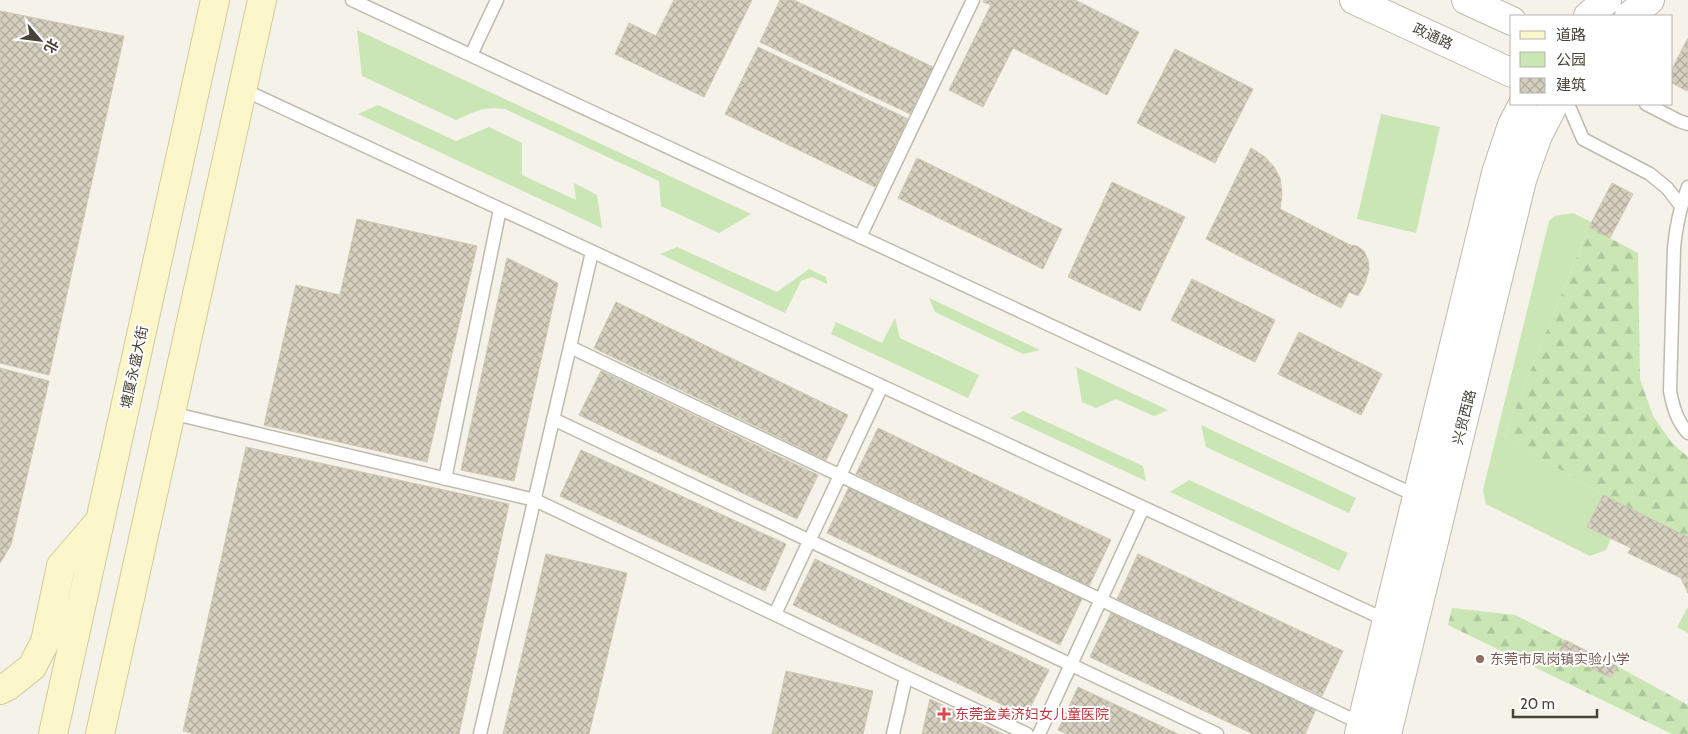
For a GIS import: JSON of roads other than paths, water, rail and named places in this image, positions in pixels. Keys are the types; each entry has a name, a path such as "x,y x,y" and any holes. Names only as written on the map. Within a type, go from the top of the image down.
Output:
{"main road":[{"name":"塘厦永盛大街","path":"53,734 215,0"},
{"path":"100,734 262,0"},
{"path":"0,690 32,667 45,642 61,566 101,520"}],"street":[{"name":"政通路","path":"1354,0 1510,72"},
{"path":"1466,0 1510,20"},
{"path":"1589,15 1607,0"},
{"path":"1631,15 1650,0"},
{"name":"兴贸西路","path":"1367,731 1387,621 1496,173 1512,125 1522,105"},
{"name":"兴贸西路","path":"1386,734 1522,180 1538,135 1553,105"}],"lane":[{"path":"352,0 369,4 471,55 1417,497 1442,504"},
{"path":"471,55 497,0"},
{"path":"860,237 973,0"},
{"path":"242,89 1387,621 1412,627"},
{"path":"1568,105 1583,139 1650,174 1667,188 1681,206"},
{"path":"1648,105 1688,124"},
{"path":"1688,187 1676,227 1674,248 1670,391 1674,409 1682,427 1688,433"},
{"path":"445,479 500,209"},
{"path":"480,734 592,252"},
{"path":"570,347 1101,600 1367,731"},
{"path":"775,614 882,386"},
{"path":"170,413 535,500 1027,734"},
{"path":"553,419 1217,734"},
{"path":"1039,734 1143,508"},
{"path":"892,734 906,677"}],"place":[{"name":"东莞市凤岗镇实验小学","path":"1480,659"},
{"name":"东莞金美济妇女儿童医院","path":"944,714"}]}
